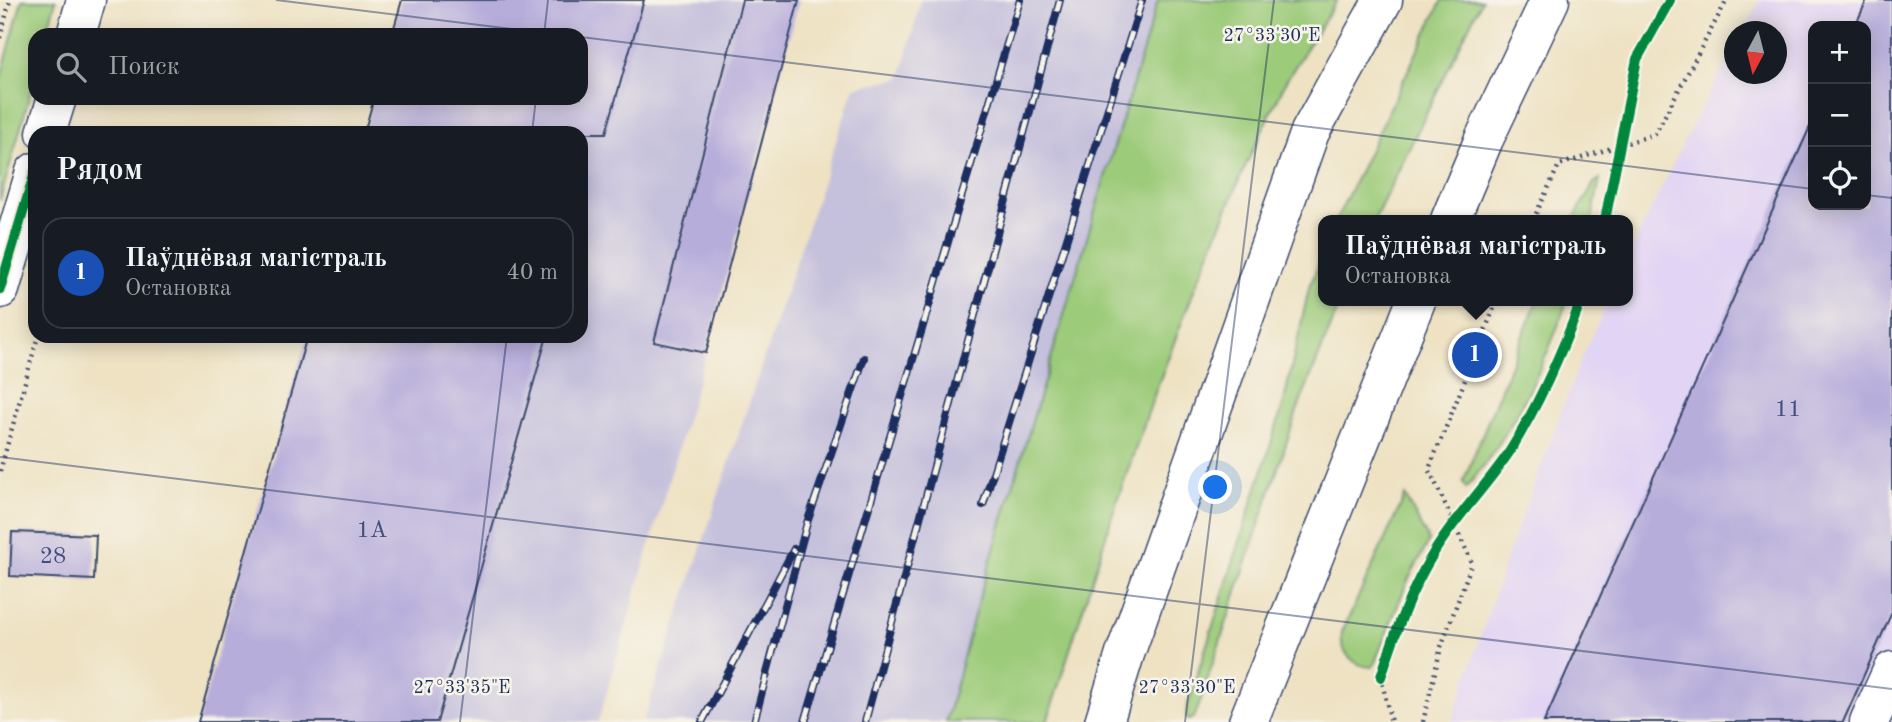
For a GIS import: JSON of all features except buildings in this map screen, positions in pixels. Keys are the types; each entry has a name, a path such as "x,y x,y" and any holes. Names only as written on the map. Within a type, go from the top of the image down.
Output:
{"main road":[{"path":"78,28 86,0"},
{"path":"1104,722 1125,654 1310,132 1383,0"},
{"path":"1452,215 1484,139 1550,0"},
{"path":"49,126 55,105"},
{"path":"0,289 28,195"},
{"path":"1248,722 1414,306"},
{"path":"1870,722 1892,671"}],"path":[{"path":"0,38 10,0"},
{"path":"1535,215 1559,165 1655,134 1727,0"},
{"path":"1618,158 1623,133"},
{"path":"1423,722 1441,647 1472,563 1429,469 1495,306"},
{"path":"0,471 36,343"},
{"path":"1447,534 1462,513"},
{"path":"1382,673 1391,722"}],"shaded area":[{"path":"402,0 799,0 706,353 598,722 198,722 305,343 588,343 588,126 581,126 581,105 588,105 588,28 545,28"},
{"path":"921,0 1215,0 981,722 643,722 854,87 901,78"},
{"path":"1760,0 1892,0 1892,722 1452,722 1508,554 1580,362 1606,306 1633,306 1633,247 1685,139 1724,67 1724,84 1787,84 1787,21 1748,21"}],"green space":[{"path":"22,0 56,0 48,28 28,28 28,101 0,201 0,81"},
{"path":"1158,0 1337,0 1286,81 1243,171 1198,280 1116,504 1047,722 946,722 974,616"},
{"path":"1442,0 1482,0 1376,215 1338,215"},
{"path":"1600,179 1593,215 1576,215 1594,183"},
{"path":"1318,266 1318,306 1339,306 1297,411 1198,708 1194,718 1189,720 1186,716 1187,707 1283,406 1309,288"},
{"path":"1535,306 1565,306 1548,351 1512,422 1466,488 1463,482"},
{"path":"1405,496 1429,541 1408,580 1373,667 1366,666 1349,657 1343,645 1342,632"}],"railway":[{"path":"805,722 1020,0"},
{"path":"865,722 1060,0"},
{"path":"983,505 1142,0"},
{"path":"754,722 807,523 864,358"},
{"path":"702,722 794,549"}],"cycle path":[{"path":"1606,215 1637,59 1670,0"},
{"path":"0,289 28,195"},
{"path":"1381,677 1403,614 1425,568 1442,540 1501,464 1521,433 1549,378 1579,306"}],"place":[{"name":"Паўднёвая магістраль","path":"1475,355"}]}
